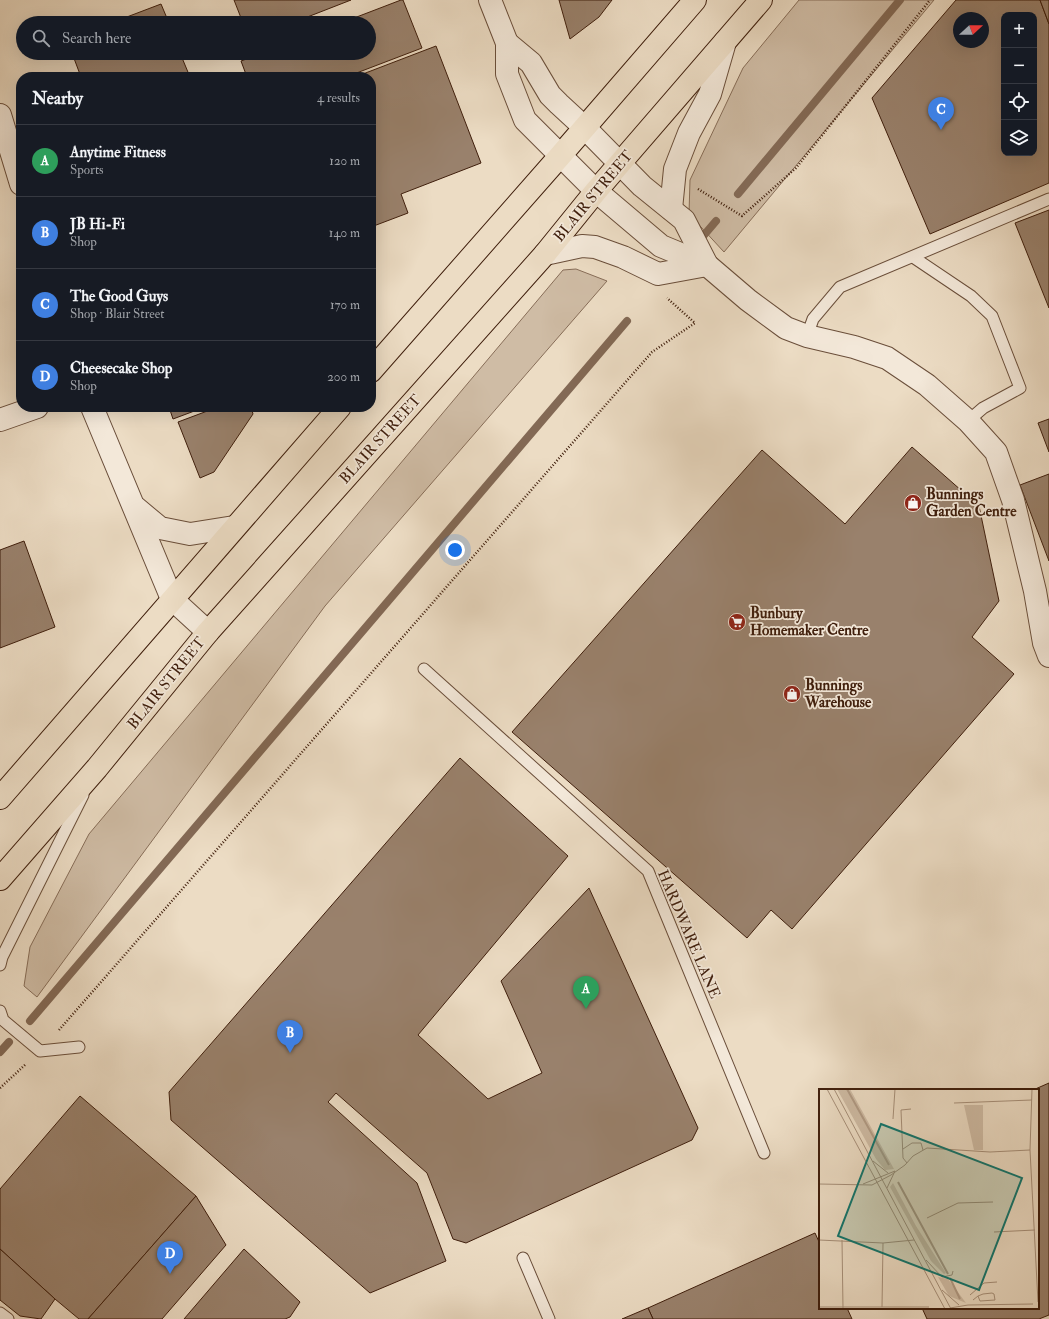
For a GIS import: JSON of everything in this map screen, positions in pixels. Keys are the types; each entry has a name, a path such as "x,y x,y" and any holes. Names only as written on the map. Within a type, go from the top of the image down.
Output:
{"main road":[{"path":"376,365 585,128 695,0"},
{"name":"BLAIR STREET","path":"0,879 97,768 208,632 545,254 596,191 761,0"},
{"path":"0,798 234,527 336,412"}],"street":[{"path":"490,0 507,43 507,74 525,120 596,191 661,246 707,265 748,300 786,328 807,336 854,347 887,358 927,385 968,421 996,452 1012,500 1035,591 1044,643 1049,656"},
{"path":"671,209 675,169 690,133 710,94 725,42"},
{"path":"507,43 531,63 550,95 642,186 684,220 707,265"},
{"path":"0,115 16,168"},
{"path":"545,254 582,246 595,247 622,257 658,274 707,265"},
{"path":"0,420 23,412"},
{"path":"94,412 172,599 208,632"},
{"path":"134,506 160,528 190,534 234,527"}],"lane":[{"path":"807,336 813,319 840,287 1049,199"},
{"path":"913,256 971,296 992,316 1020,388 983,408 968,421"},
{"name":"HARDWARE LANE","path":"424,669 648,871 764,1153"},
{"path":"0,965 2,957 97,768"},
{"path":"0,1011 3,1020 40,1051 79,1047"},
{"path":"523,1258 549,1319"},
{"path":"0,1313 8,1319"}],"path":[{"path":"675,169 701,192 742,216 796,168 930,0"},
{"path":"0,1088 40,1051 652,352 695,323 666,297"}],"shaded area":[{"path":"799,0 934,0 724,252 689,214 690,180 743,68"},
{"path":"576,269 607,281 325,606 37,997 24,986 30,947 89,834 563,270"}],"building":[{"path":"234,0 351,0 310,16 240,16"},
{"path":"403,0 422,48 359,72 245,72 241,61 244,60 376,60 376,16 359,16"},
{"path":"559,0 612,0 599,17 570,39"},
{"path":"956,0 1040,0 1049,24 1049,183 930,234 872,98"},
{"path":"1040,0 1049,0 1049,24"},
{"path":"161,4 166,16 129,16"},
{"path":"436,46 481,163 401,194 408,213 376,225 376,72 368,72"},
{"path":"75,60 183,60 188,72 79,72"},
{"path":"1049,210 1049,308 1015,223"},
{"path":"171,412 192,412 173,419"},
{"path":"205,412 252,412 253,414 214,472 200,478 178,422"},
{"path":"1049,419 1049,452 1038,423"},
{"path":"912,447 979,506 999,601 972,637 1014,674 792,929 771,910 747,938 512,732 762,450 845,524"},
{"path":"1049,474 1049,561 1020,485"},
{"path":"24,541 55,627 0,648 0,550"},
{"path":"460,758 568,856 418,1035 488,1099 542,1073 501,981 589,888 698,1128 692,1140 466,1243 453,1239 427,1173 336,1093 328,1102 417,1183 446,1261 370,1293 171,1120 169,1092"},
{"path":"1049,1083 1049,1315 1039,1319 927,1319 922,1309 1039,1309 1039,1089 1035,1089"},
{"path":"80,1096 196,1196 88,1319 79,1319 0,1249 0,1189"},
{"path":"196,1196 226,1245 162,1319 88,1319"},
{"path":"815,1233 819,1242 819,1309 847,1309 852,1319 653,1319 648,1308"},
{"path":"0,1249 55,1299 41,1319 20,1316 0,1300"},
{"path":"244,1249 300,1302 290,1317 285,1319 184,1319"},
{"path":"648,1308 653,1319 622,1319"}],"waterway":[{"path":"738,194 900,0"},
{"path":"699,241 716,221"},
{"path":"30,1021 627,321"},
{"path":"0,1052 9,1042"}],"place":[{"name":"The Good Guys","path":"941,130"},
{"name":"Bunnings Garden Centre","path":"913,503"},
{"name":"Bunbury Homemaker Centre","path":"737,622"},
{"name":"Bunnings Warehouse","path":"792,694"},
{"name":"Anytime Fitness","path":"586,1009"},
{"name":"JB Hi-Fi","path":"290,1053"},
{"name":"Cheesecake Shop","path":"170,1274"}]}
